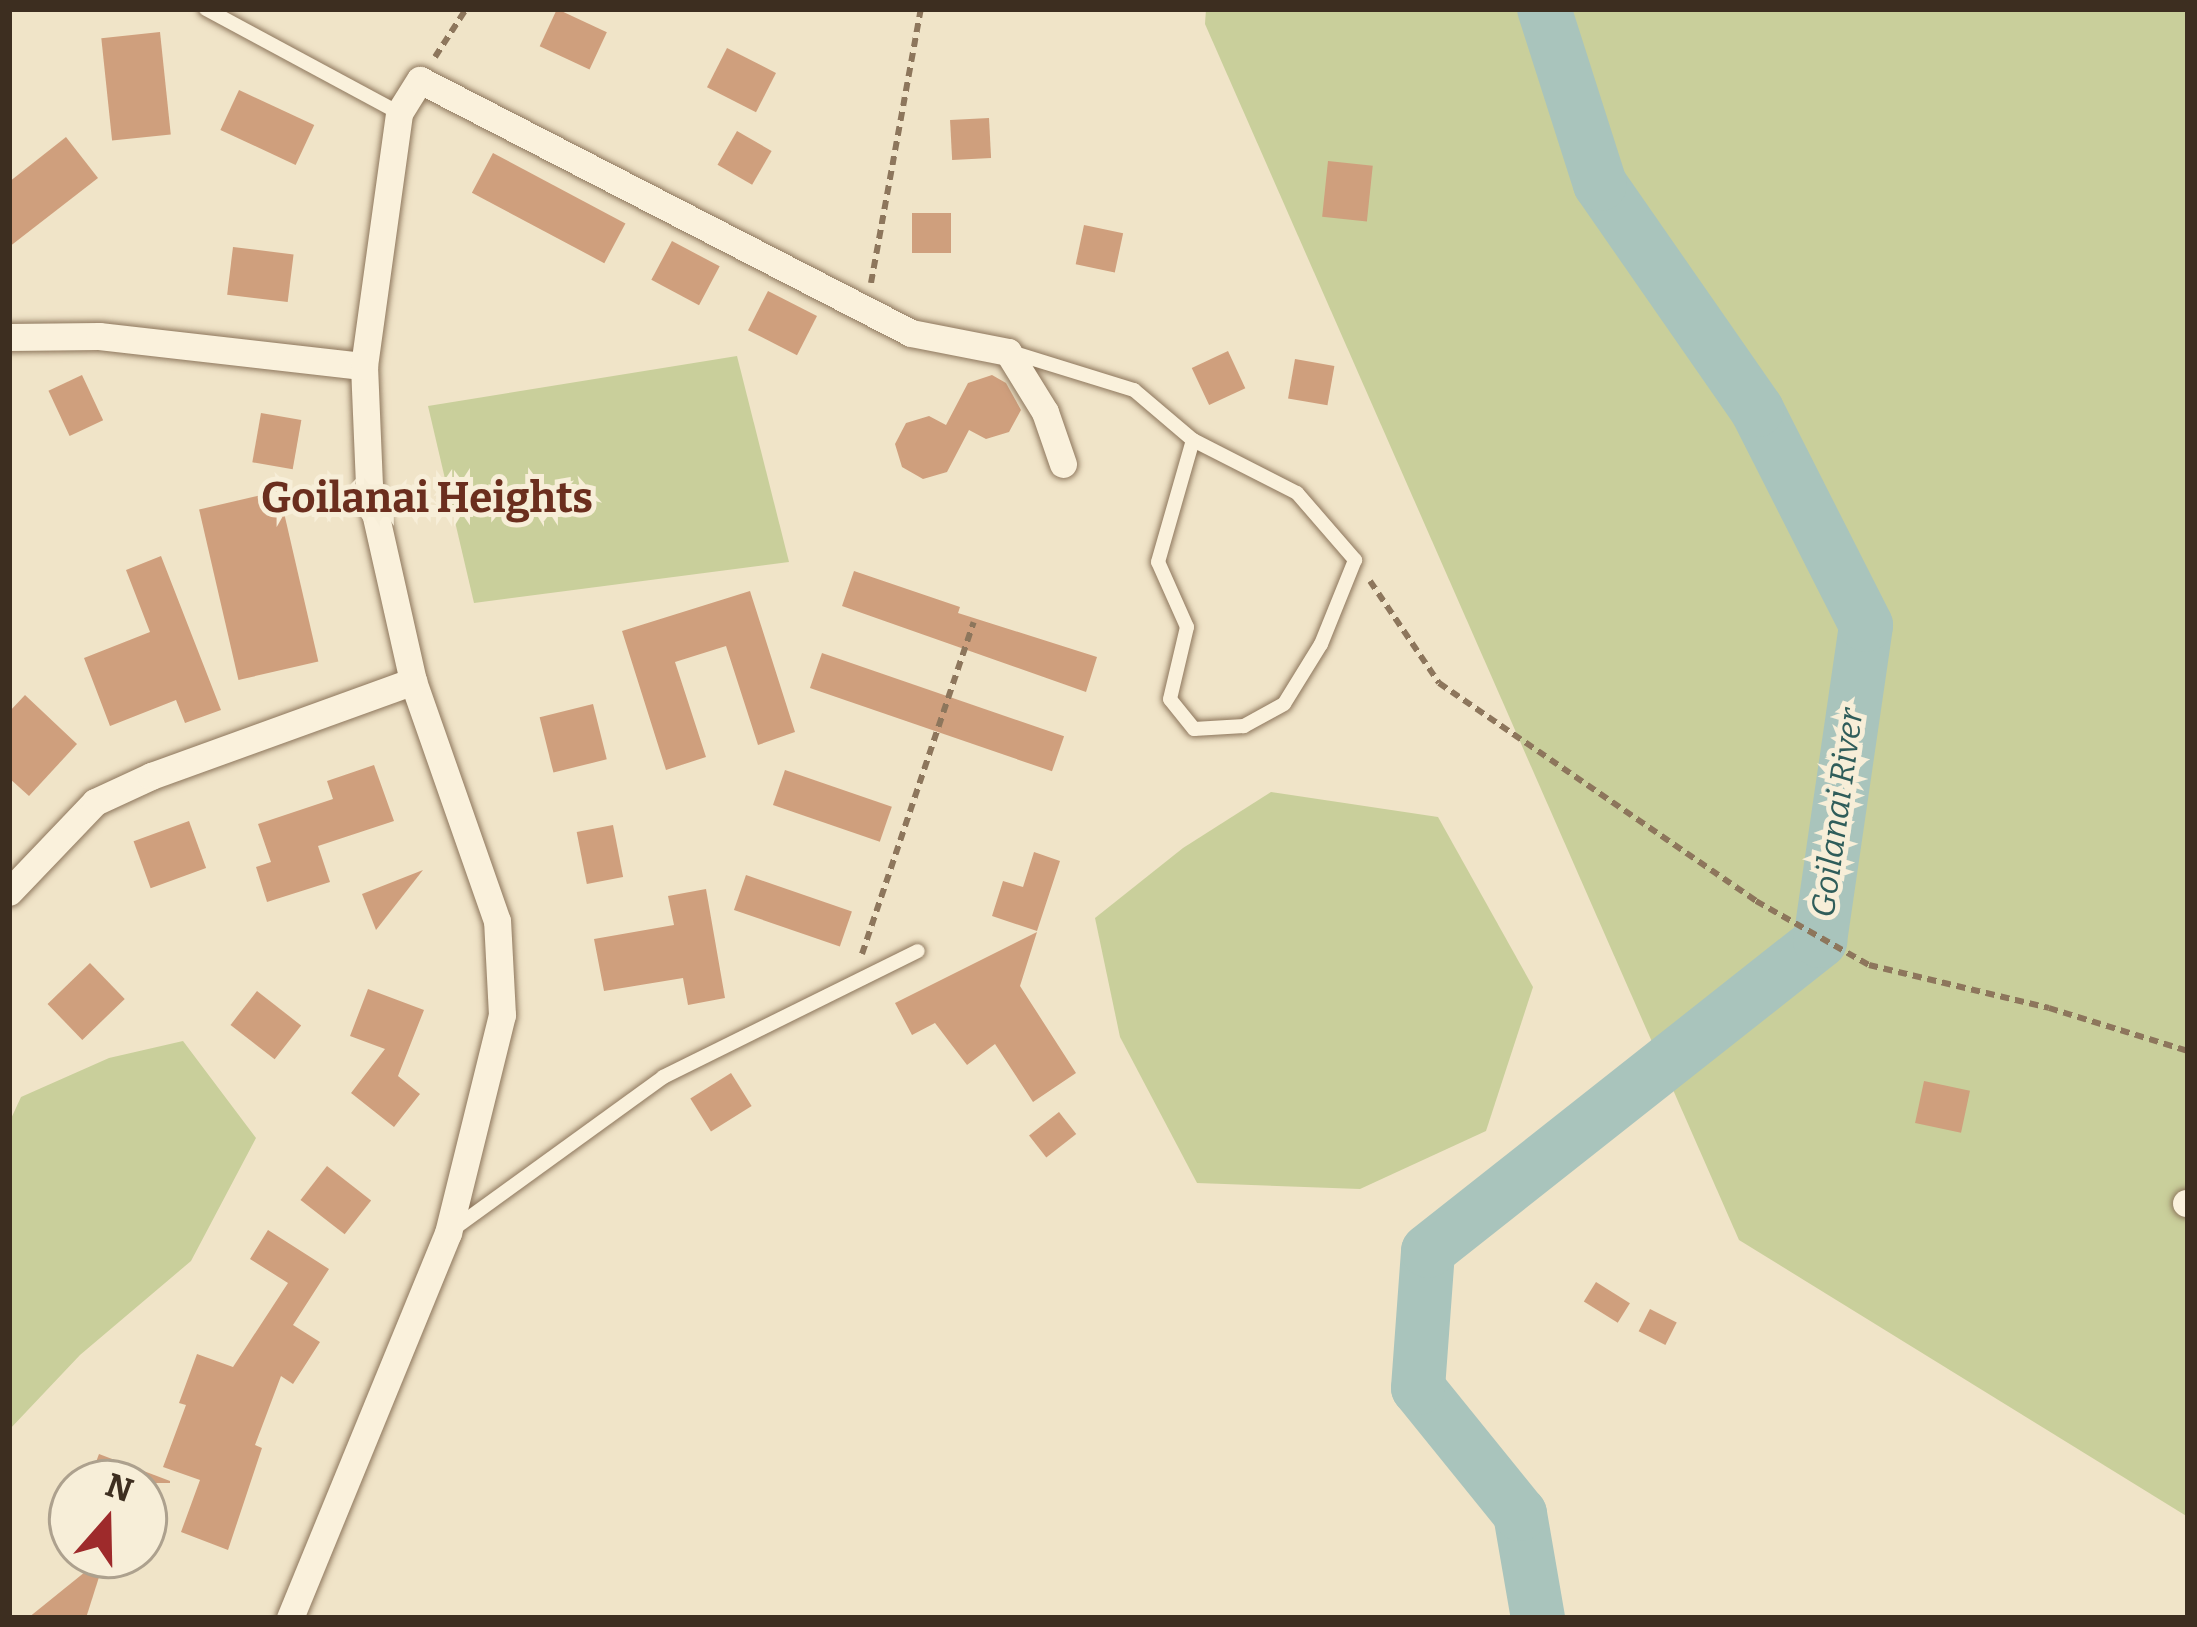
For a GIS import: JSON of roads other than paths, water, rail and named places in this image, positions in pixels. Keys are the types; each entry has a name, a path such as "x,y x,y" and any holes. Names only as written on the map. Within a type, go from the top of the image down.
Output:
{"street":[{"path":"290,1618 448,1233 502,1016 497,921 413,681 368,485 364,366 398,113 421,80 911,333 1008,352 1045,412 1063,464"},
{"path":"9,337 99,336 364,366"},
{"path":"9,892 95,802 152,776 413,681"}],"lane":[{"path":"206,9 398,113"},
{"path":"1008,352 1134,390 1193,440 1297,493 1355,560 1321,644 1284,704 1244,726 1194,729 1170,699 1187,627 1158,562 1193,440"},
{"path":"448,1233 663,1076 918,952"}],"waterway":[{"name":"Goilanai River","path":"1538,1618 1520,1514 1418,1388 1428,1251 1820,941 1866,625 1757,410 1600,184 1544,9"}],"district":[{"name":"Goilanai Heights","path":"427,498"}]}
